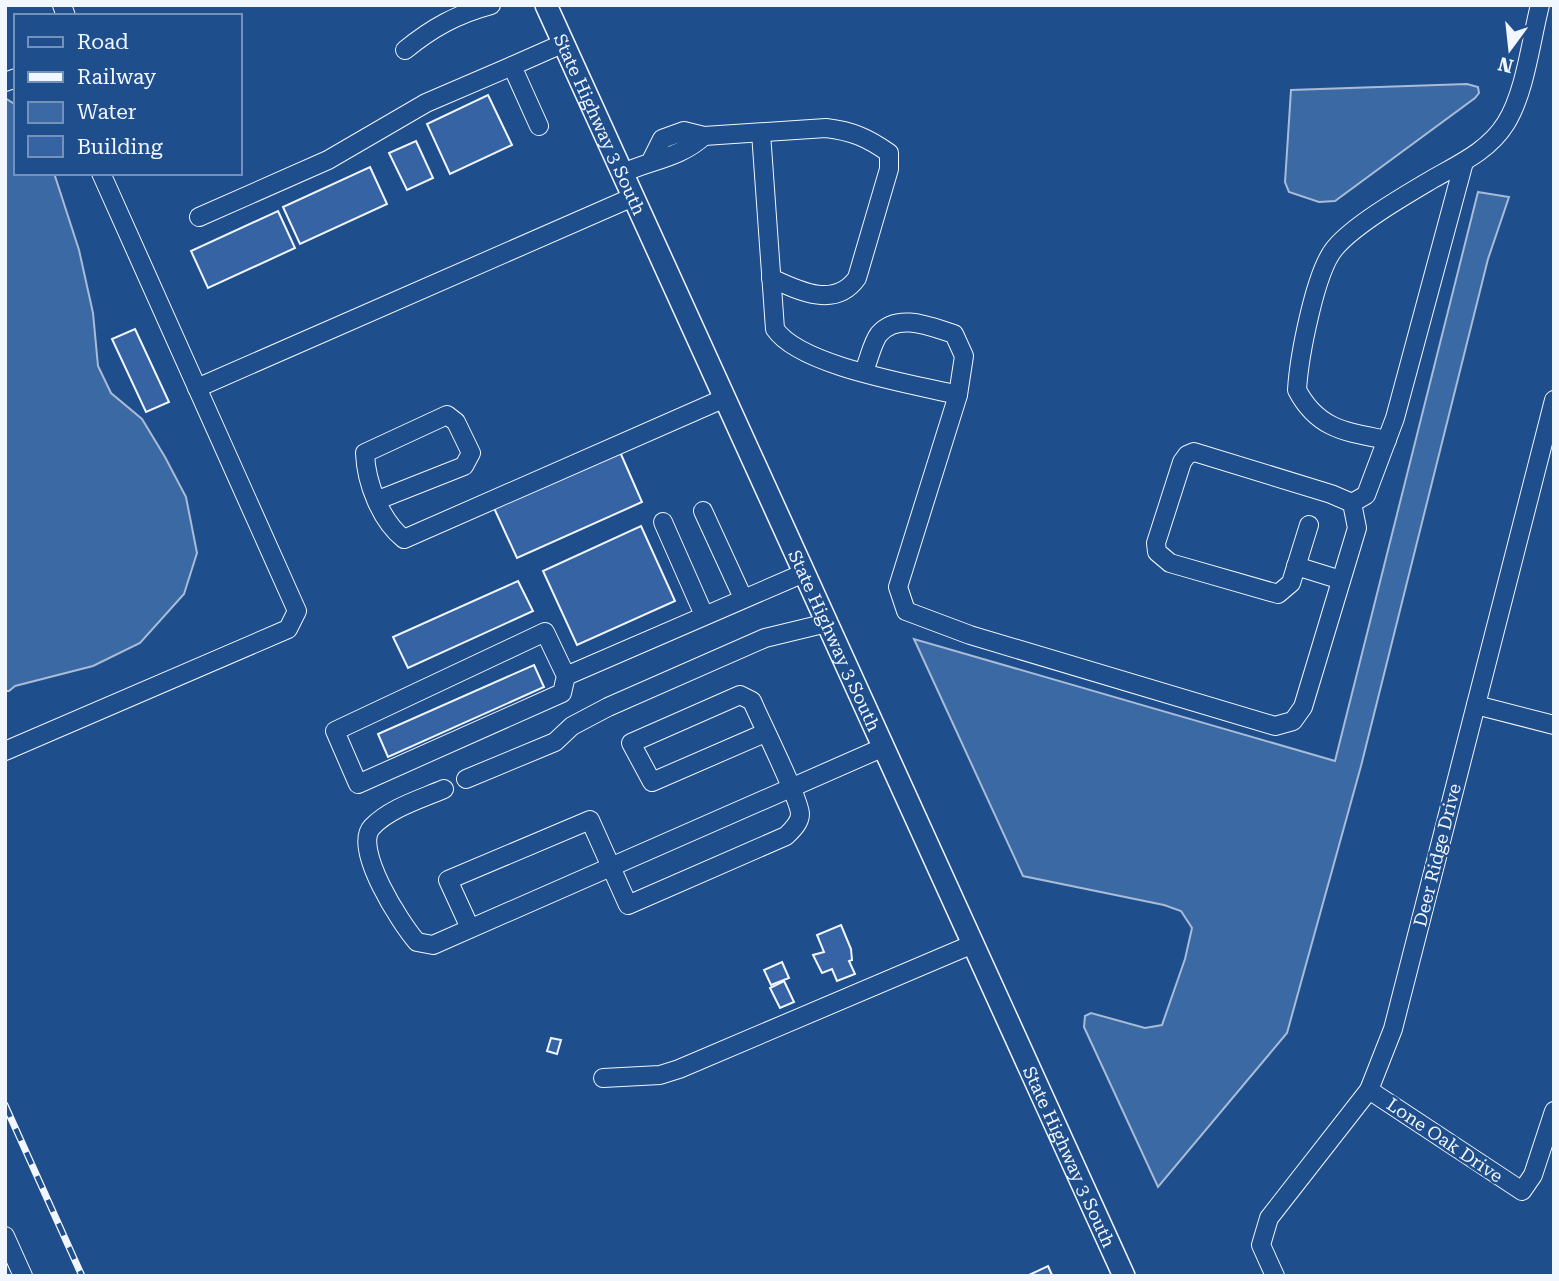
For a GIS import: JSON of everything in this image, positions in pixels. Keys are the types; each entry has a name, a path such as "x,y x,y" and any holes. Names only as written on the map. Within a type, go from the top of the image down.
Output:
{"main road":[{"name":"State Highway 3 South","path":"547,5 1124,1276"}],"street":[{"path":"405,50 429,30 463,12 491,5"},
{"path":"1387,440 1335,430 1306,408 1297,390 1298,371 1323,265 1336,246 1378,214 1464,162 1495,138 1507,122 1517,96 1540,5"},
{"path":"199,217 328,160 426,103 564,43"},
{"path":"512,66 539,126"},
{"path":"622,173 652,159 673,158 692,148 704,136 826,128 863,135 888,153 889,169 857,278 852,285 831,296 813,295 771,278"},
{"path":"761,133 775,329 782,340 810,357 958,395"},
{"path":"1352,503 1366,495 1387,440 1464,162"},
{"path":"5,751 288,629 297,611 102,175"},
{"path":"197,388 633,197"},
{"path":"864,371 878,335 895,323 919,323 954,334 964,356 958,395 898,587 906,611 970,635 1275,726 1293,721 1303,707 1357,528 1352,503"},
{"path":"378,500 464,466 471,453 456,422 447,415 365,453 366,468 388,527 404,539 725,398"},
{"name":"Deer Ridge Drive","path":"1275,1276 1261,1245 1269,1218 1369,1090 1393,1029 1554,400"},
{"path":"1309,525 1291,583 1278,594 1163,560 1157,552 1156,542 1187,455 1194,453 1331,494 1352,503"},
{"path":"703,511 743,597"},
{"path":"663,522 704,615"},
{"path":"1297,566 1342,580"},
{"path":"566,676 804,572"},
{"path":"466,779 555,742 572,726 608,707 765,638 827,623"},
{"path":"545,632 566,676 562,693 358,784 335,731 545,632"},
{"path":"470,928 448,880 590,820 628,905 786,836 796,827 800,813 752,701 740,695 631,743 652,782 765,733"},
{"path":"1476,705 1554,725"},
{"path":"444,789 390,813 370,828 367,842 369,860 408,932 417,943 433,945 884,747"},
{"path":"603,1077 660,1076 973,944"},
{"name":"Lone Oak Drive","path":"1369,1090 1522,1191 1533,1175 1554,1111"},
{"path":"5,1236 23,1276"}],"water":[{"path":"1467,84 1478,87 1479,93 1475,98 1335,201 1319,202 1289,192 1285,182 1291,90"},
{"path":"5,98 14,104 14,175 55,175 79,250 93,313 98,366 111,393 142,419 165,457 186,497 197,553 184,594 140,643 93,666 5,691"},
{"path":"1478,192 1509,197 1488,259 1361,766 1287,1033 1158,1187 1084,1027 1085,1016 1091,1013 1145,1028 1162,1025 1185,959 1192,928 1181,911 1164,905 1023,876 914,639 1335,761"}],"building":[{"path":"488,95 512,145 450,174 427,124"},
{"path":"416,141 433,178 407,190 389,153"},
{"path":"370,167 387,204 300,244 283,207"},
{"path":"278,211 295,248 208,288 191,251"},
{"path":"135,329 169,402 146,412 112,339"},
{"path":"620,452 642,502 517,558 494,508"},
{"path":"641,526 675,601 577,645 543,571"},
{"path":"518,581 533,611 408,668 393,637"},
{"path":"534,665 544,687 388,757 378,734"},
{"path":"841,925 851,949 852,960 849,961 855,974 837,981 832,969 822,973 813,955 824,952 817,935"},
{"path":"782,962 789,978 771,985 764,970"},
{"path":"784,981 794,1002 780,1008 770,988"},
{"path":"551,1038 561,1040 557,1054 547,1051"},
{"path":"1048,1266 1052,1275 1057,1276 1027,1276"}],"railway":[{"path":"5,1105 82,1276"}]}
